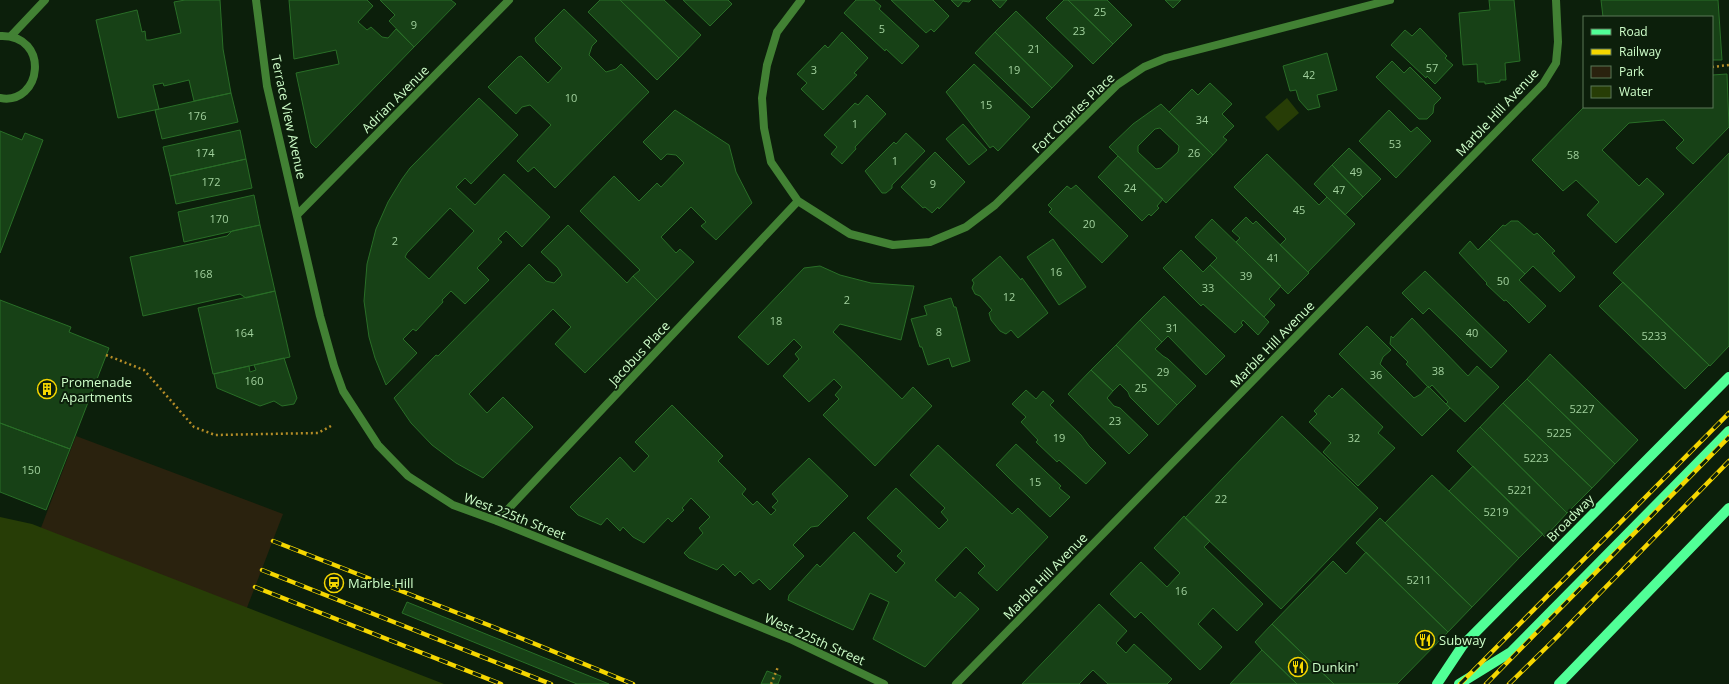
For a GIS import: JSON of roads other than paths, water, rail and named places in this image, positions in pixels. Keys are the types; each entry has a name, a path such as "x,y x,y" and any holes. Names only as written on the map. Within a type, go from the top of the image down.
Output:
{"main road":[{"name":"Broadway","path":"1437,684 1463,645 1729,377"},
{"path":"1459,684 1511,652 1729,431"},
{"path":"1559,684 1729,508"}],"street":[{"path":"11,36 45,0"},
{"name":"Terrace View Avenue","path":"256,0 267,86 297,215"},
{"name":"Adrian Avenue","path":"297,215 510,0"},
{"path":"798,201 771,162 764,128 762,98 767,65 777,32 801,0"},
{"name":"Fort Charles Place","path":"798,201 850,234 893,245 930,242 966,227 995,205 1117,85 1144,67 1166,58 1390,0"},
{"name":"Marble Hill Avenue","path":"956,684 1543,84 1556,63 1558,42 1556,0"},
{"path":"0,36 11,36 20,40 28,47 34,56 36,65 35,76 30,85 23,92 14,97 0,98"},
{"name":"Jacobus Place","path":"497,521 798,201"},
{"name":"West 225th Street","path":"297,215 320,316 334,366 343,391 378,445 408,476 453,505 497,521 790,640 884,684"}],"water":[{"path":"1287,98 1299,113 1278,131 1265,117"},
{"path":"0,517 32,524 444,684 0,684"}],"railway":[{"path":"1460,684 1729,413"},
{"path":"1486,684 1729,437"},
{"path":"1509,684 1729,461"},
{"path":"273,541 491,626 633,684"},
{"path":"262,570 551,684"},
{"path":"255,587 501,684"}],"place":[{"name":"Promenade Apartments","path":"47,389"},
{"name":"Marble Hill","path":"334,583"},
{"name":"Subway","path":"1425,640"},
{"name":"Dunkin'","path":"1298,667"}]}
